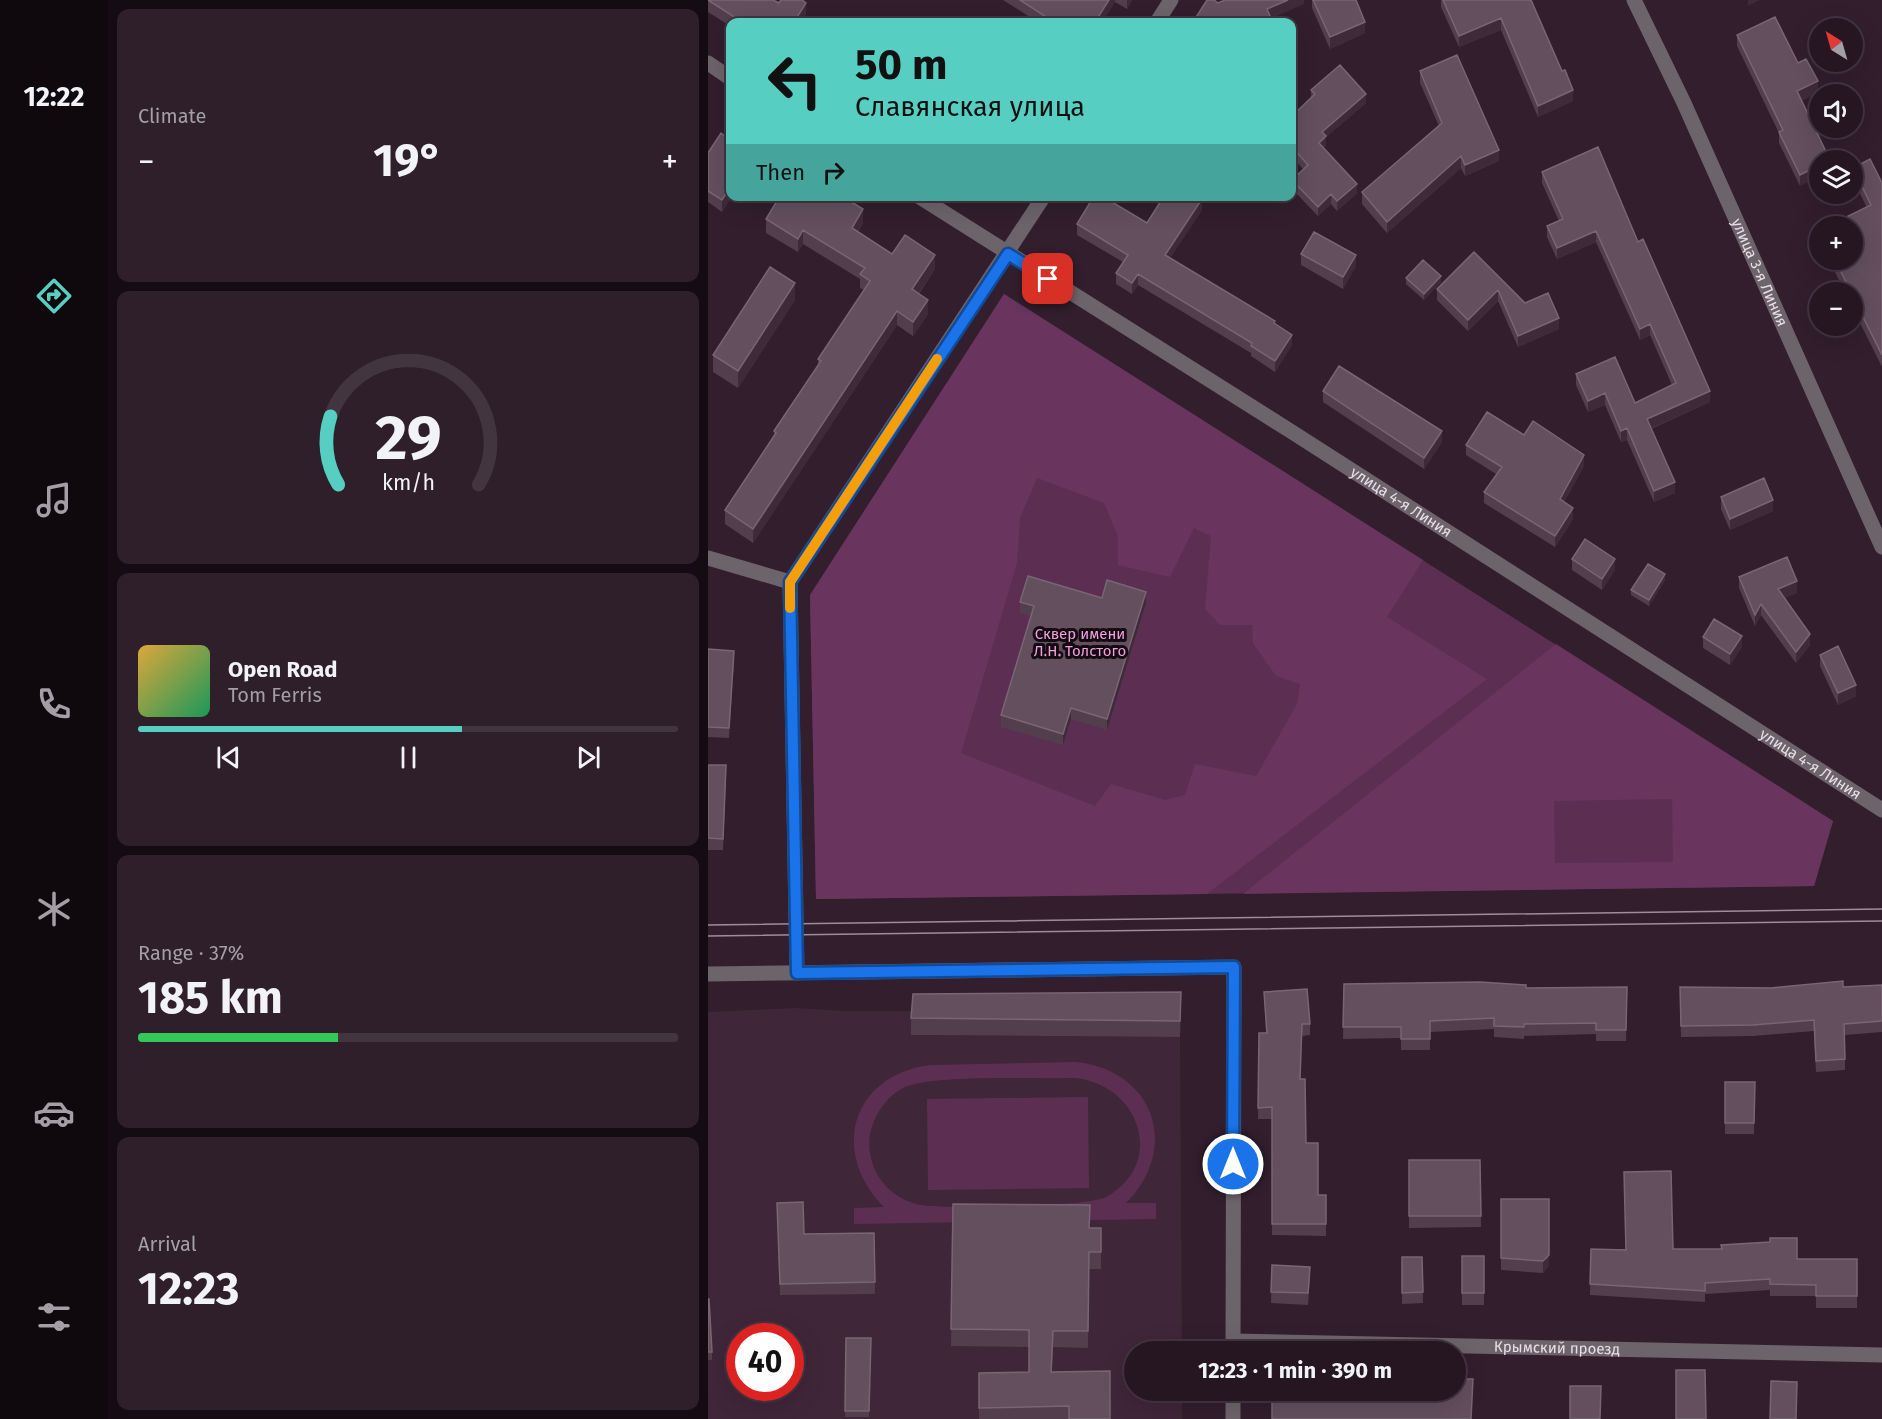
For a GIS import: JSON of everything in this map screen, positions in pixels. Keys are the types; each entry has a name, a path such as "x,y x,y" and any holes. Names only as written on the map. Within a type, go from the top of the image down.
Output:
{"street":[{"path":"1160,18 1171,0"},
{"name":"улица 3-я Линия","path":"1634,0 1684,103 1882,547"},
{"path":"708,63 726,75"},
{"name":"улица 4-я Линия","path":"926,201 1292,432 1882,810"},
{"path":"797,973 790,582 1041,201"},
{"path":"708,558 790,582"},
{"path":"708,974 1234,967 1233,1341"},
{"name":"Крымский проезд","path":"1466,1349 1882,1354"},
{"path":"1233,1401 1233,1419"}],"shaded area":[{"path":"1004,294 1423,560 1387,617 1487,679 1207,894 816,899 810,595","holes":["1037,478 1104,503 1118,536 1118,565 1170,577 1194,528 1211,536 1205,609 1220,625 1252,625 1253,643 1276,676 1300,684 1297,704 1256,776 1195,764 1185,795 1165,800 1111,784 1095,806 961,753 1017,563 1020,518"]},
{"path":"1556,644 1833,821 1814,886 1243,894","holes":["1672,799 1673,862 1555,863 1554,801"]},
{"path":"797,1008 913,1011 912,1035 1180,1037 1182,1341 1124,1341 1124,1401 1182,1401 1182,1419 708,1419 708,1012"}],"green space":[{"name":"Сквер имени Л.Н. Толстого","path":"1004,294 1833,821 1814,886 816,899 810,595"},
{"path":"1076,1062 1103,1068 1124,1080 1141,1096 1151,1115 1155,1136 1152,1159 1143,1181 1126,1203 1156,1203 1156,1219 854,1224 854,1208 884,1207 867,1185 857,1163 854,1140 857,1119 867,1099 883,1083 904,1071 931,1065","holes":["985,1078 1075,1078 1098,1084 1116,1095 1130,1110 1138,1128 1140,1147 1136,1165 1125,1183 1106,1197 1044,1205 929,1206 916,1204 892,1192 882,1182 873,1165 869,1143 870,1131 884,1104 903,1088 936,1081"]},
{"path":"1088,1097 1089,1188 928,1190 927,1099"}],"building":[{"path":"708,0 773,0 779,3 781,0 802,0 806,3 797,18 736,18"},
{"path":"1020,0 1109,0 1098,18 1048,18"},
{"path":"1207,0 1214,0 1218,3 1225,0 1288,0 1267,9 1270,16 1265,18 1196,18"},
{"path":"1313,0 1356,0 1365,22 1330,37"},
{"path":"1443,0 1531,0 1562,71 1565,70 1573,90 1538,106 1501,18 1459,36"},
{"path":"1775,17 1798,63 1806,59 1809,72 1813,72 1818,81 1797,91 1809,116 1809,138 1819,138 1825,150 1809,150 1809,170 1800,175 1779,132 1783,130 1737,35"},
{"path":"1457,55 1499,150 1465,165 1461,156 1387,222 1362,192 1442,123 1420,71"},
{"path":"1340,65 1366,94 1322,132 1326,136 1319,143 1357,184 1337,201 1331,194 1318,207 1296,184 1296,176 1308,165 1296,152 1296,112 1315,94 1311,90"},
{"path":"721,133 726,137 726,194 722,200 708,191 708,153"},
{"path":"1598,147 1638,242 1643,239 1710,391 1647,419 1675,482 1654,491 1627,428 1621,431 1605,393 1588,401 1576,374 1615,357 1635,403 1676,383 1650,324 1640,329 1596,231 1557,248 1547,226 1563,219 1542,172"},
{"path":"1870,159 1882,183 1882,355 1863,317 1863,282 1846,282 1840,270 1863,270 1863,216 1848,216 1871,205 1863,189 1863,163"},
{"path":"777,201 850,201 863,209 852,228 892,254 905,235 935,255 912,289 928,300 913,322 897,311 753,529 725,510 821,361 818,359 870,281 860,274 865,268 803,230 798,239 766,219"},
{"path":"1091,201 1110,201 1147,223 1161,201 1201,201 1165,255 1275,321 1274,323 1292,335 1275,361 1251,346 1252,343 1138,274 1132,283 1116,273 1128,255 1077,224"},
{"path":"1314,232 1356,255 1343,277 1301,254"},
{"path":"1474,252 1525,303 1548,293 1559,318 1518,336 1498,290 1468,320 1437,289"},
{"path":"1423,260 1441,276 1424,294 1406,278"},
{"path":"770,267 795,283 738,371 713,355"},
{"path":"1339,366 1442,431 1424,458 1323,391"},
{"path":"1487,412 1524,435 1533,421 1584,455 1560,499 1573,508 1555,536 1484,492 1502,467 1466,445"},
{"path":"1764,478 1773,500 1730,519 1721,497"},
{"path":"1585,539 1615,559 1602,579 1572,559"},
{"path":"1787,557 1797,581 1778,589 1810,634 1796,652 1761,604 1755,615 1739,577"},
{"path":"1648,564 1665,574 1649,600 1631,590"},
{"path":"1028,576 1102,598 1107,580 1146,592 1107,719 1071,708 1063,734 1001,715 1034,606 1020,602"},
{"path":"1714,619 1742,636 1730,654 1703,637"},
{"path":"1838,646 1856,685 1838,693 1820,655"},
{"path":"708,649 734,651 729,728 708,727"},
{"path":"708,765 726,765 723,839 708,838"},
{"path":"1843,981 1843,987 1882,985 1882,1021 1844,1024 1845,1059 1816,1061 1814,1020 1753,1025 1681,1026 1680,987 1771,988"},
{"path":"1480,982 1526,985 1526,988 1627,987 1626,1030 1596,1030 1596,1023 1524,1024 1524,1027 1494,1026 1494,1018 1430,1021 1430,1039 1401,1039 1401,1027 1343,1027 1344,984"},
{"path":"1307,989 1310,1024 1302,1024 1300,1079 1305,1079 1306,1143 1318,1143 1318,1195 1326,1195 1326,1224 1272,1224 1272,1107 1258,1108 1259,1033 1267,1033 1264,992"},
{"path":"1181,992 1180,1021 911,1018 913,994"},
{"path":"1725,1082 1755,1082 1754,1123 1725,1123"},
{"path":"1409,1160 1480,1160 1481,1216 1409,1216"},
{"path":"1671,1171 1673,1249 1722,1249 1721,1245 1770,1242 1770,1238 1797,1238 1797,1259 1857,1259 1857,1296 1816,1296 1816,1285 1770,1284 1770,1279 1705,1283 1705,1291 1590,1284 1591,1249 1626,1250 1624,1172"},
{"path":"1501,1199 1549,1199 1549,1255 1543,1261 1501,1258"},
{"path":"803,1202 804,1234 874,1233 875,1282 780,1284 777,1203"},
{"path":"953,1204 1090,1205 1089,1228 1101,1228 1101,1252 1089,1252 1088,1331 1053,1331 1051,1372 1110,1371 1110,1419 1069,1419 1069,1406 979,1408 979,1373 1029,1372 1029,1330 951,1329"},
{"path":"1462,1256 1484,1256 1484,1293 1462,1293"},
{"path":"1402,1257 1422,1257 1423,1292 1402,1293"},
{"path":"1272,1265 1310,1267 1308,1293 1271,1292"},
{"path":"709,1299 712,1352 708,1352"},
{"path":"846,1338 871,1338 869,1411 845,1411"},
{"path":"1676,1370 1705,1370 1706,1419 1676,1419"},
{"path":"1466,1379 1473,1379 1471,1419 1272,1419 1272,1401 1466,1401"},
{"path":"1771,1381 1797,1382 1796,1419 1770,1419"},
{"path":"1570,1386 1601,1386 1600,1419 1570,1419"}],"tram line":[{"path":"708,925 1882,909"},
{"path":"708,936 1882,921"}],"slow traffic":[{"path":"790,608 790,582 937,359"}],"route":[{"path":"1048,279 1008,254 790,582 797,973 1234,967 1233,1164"}]}
